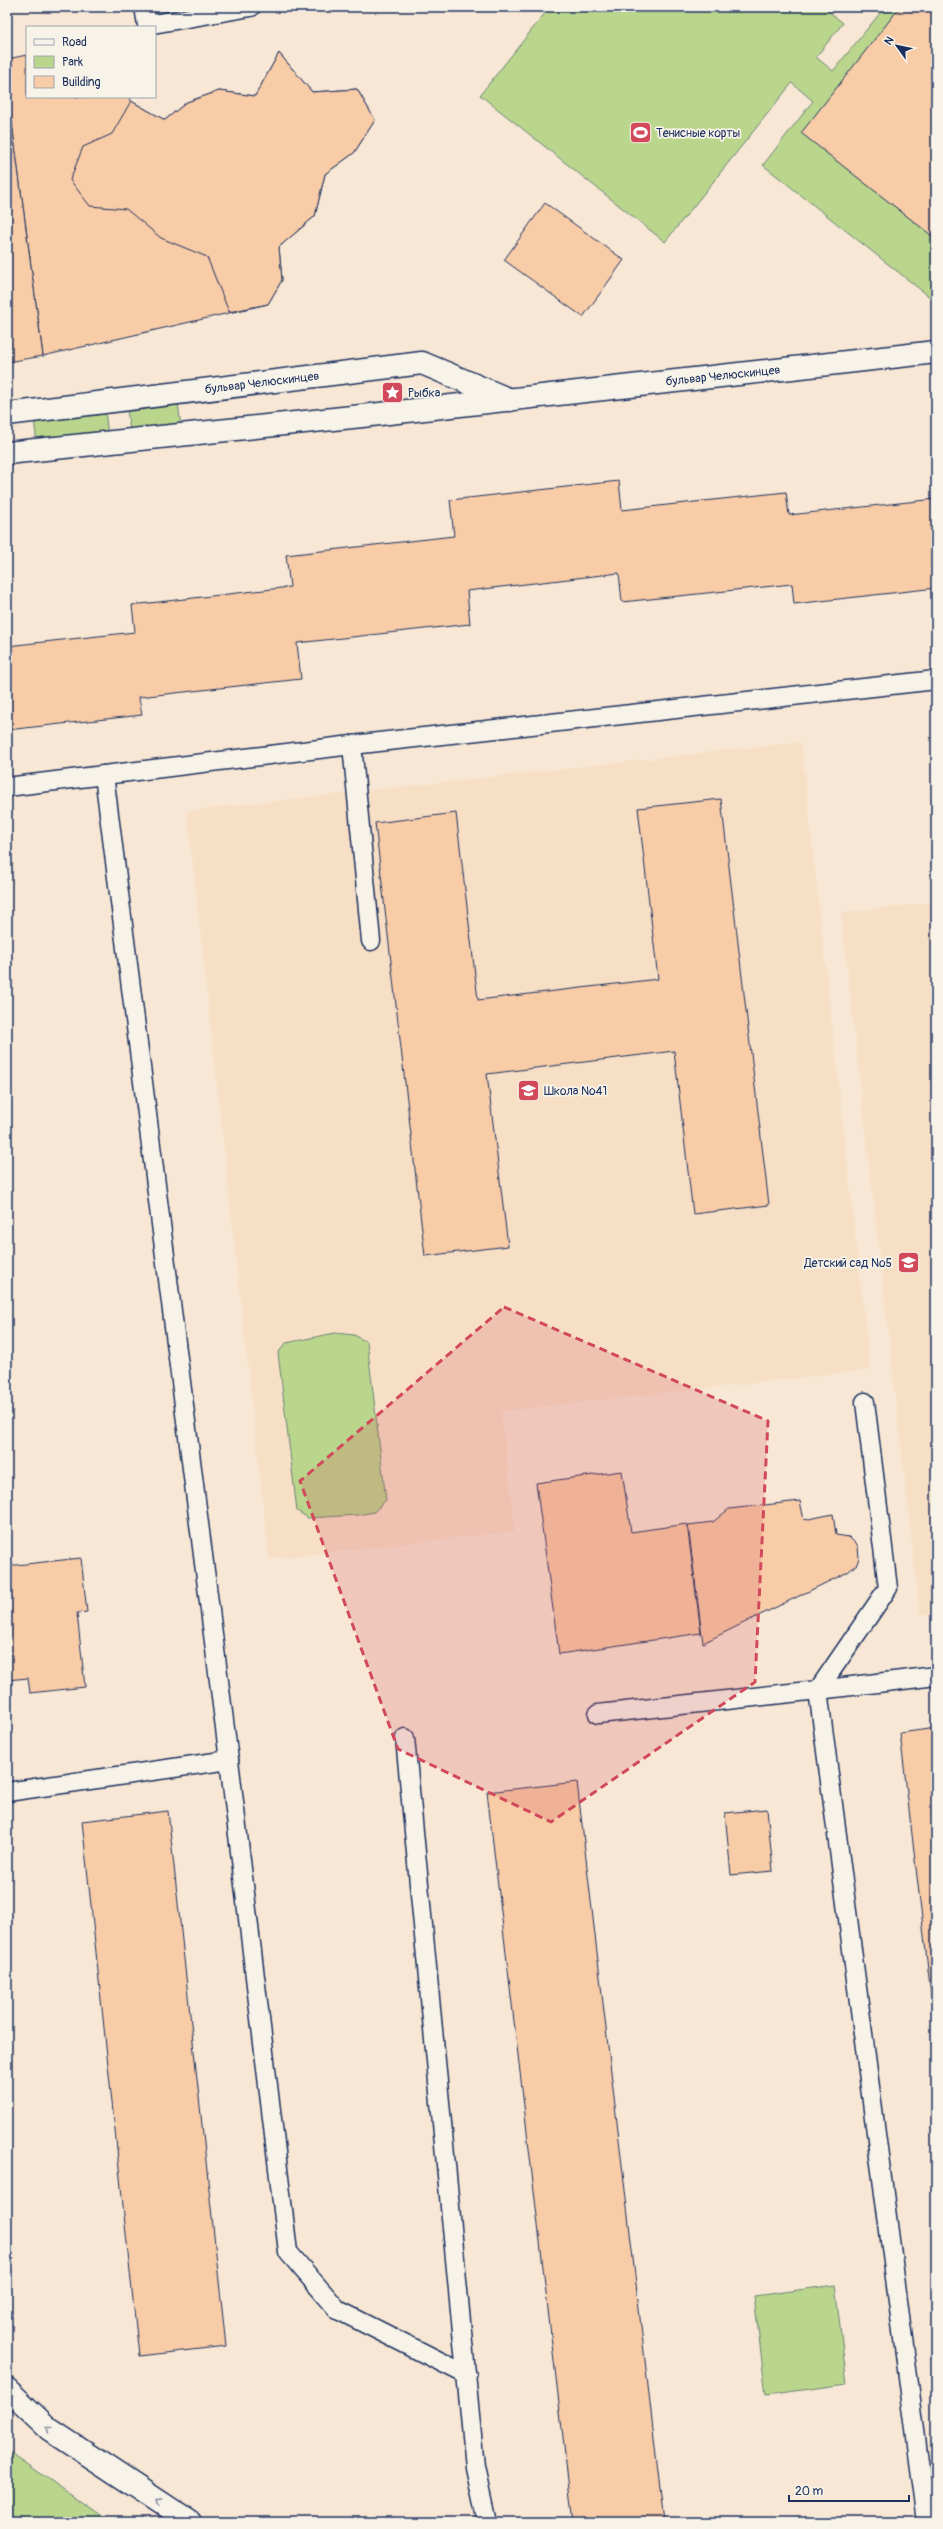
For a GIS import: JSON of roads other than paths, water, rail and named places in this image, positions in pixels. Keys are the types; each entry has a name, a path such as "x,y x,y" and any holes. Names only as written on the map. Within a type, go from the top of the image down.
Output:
{"street":[{"name":"бульвар Челюскинцев","path":"7,454 510,400 936,352"},
{"name":"бульвар Челюскинцев","path":"7,414 422,363 510,400"},
{"path":"7,2389 49,2429 190,2522"}],"lane":[{"path":"144,7 147,25 251,7"},
{"path":"7,787 352,745 936,680"},
{"path":"352,745 371,941"},
{"path":"104,775 228,1760 288,2252 338,2310 466,2375"},
{"path":"865,1402 888,1588 818,1690 927,2522"},
{"path":"598,1714 936,1676"},
{"path":"404,1738 475,2467 486,2522"},
{"path":"7,1792 228,1760"}],"place":[{"name":"Тенисные корты","path":"640,133"},
{"name":"Рыбка","path":"392,393"},
{"name":"Школа №41","path":"529,1091"},
{"name":"Детский сад №5","path":"908,1263"}]}
